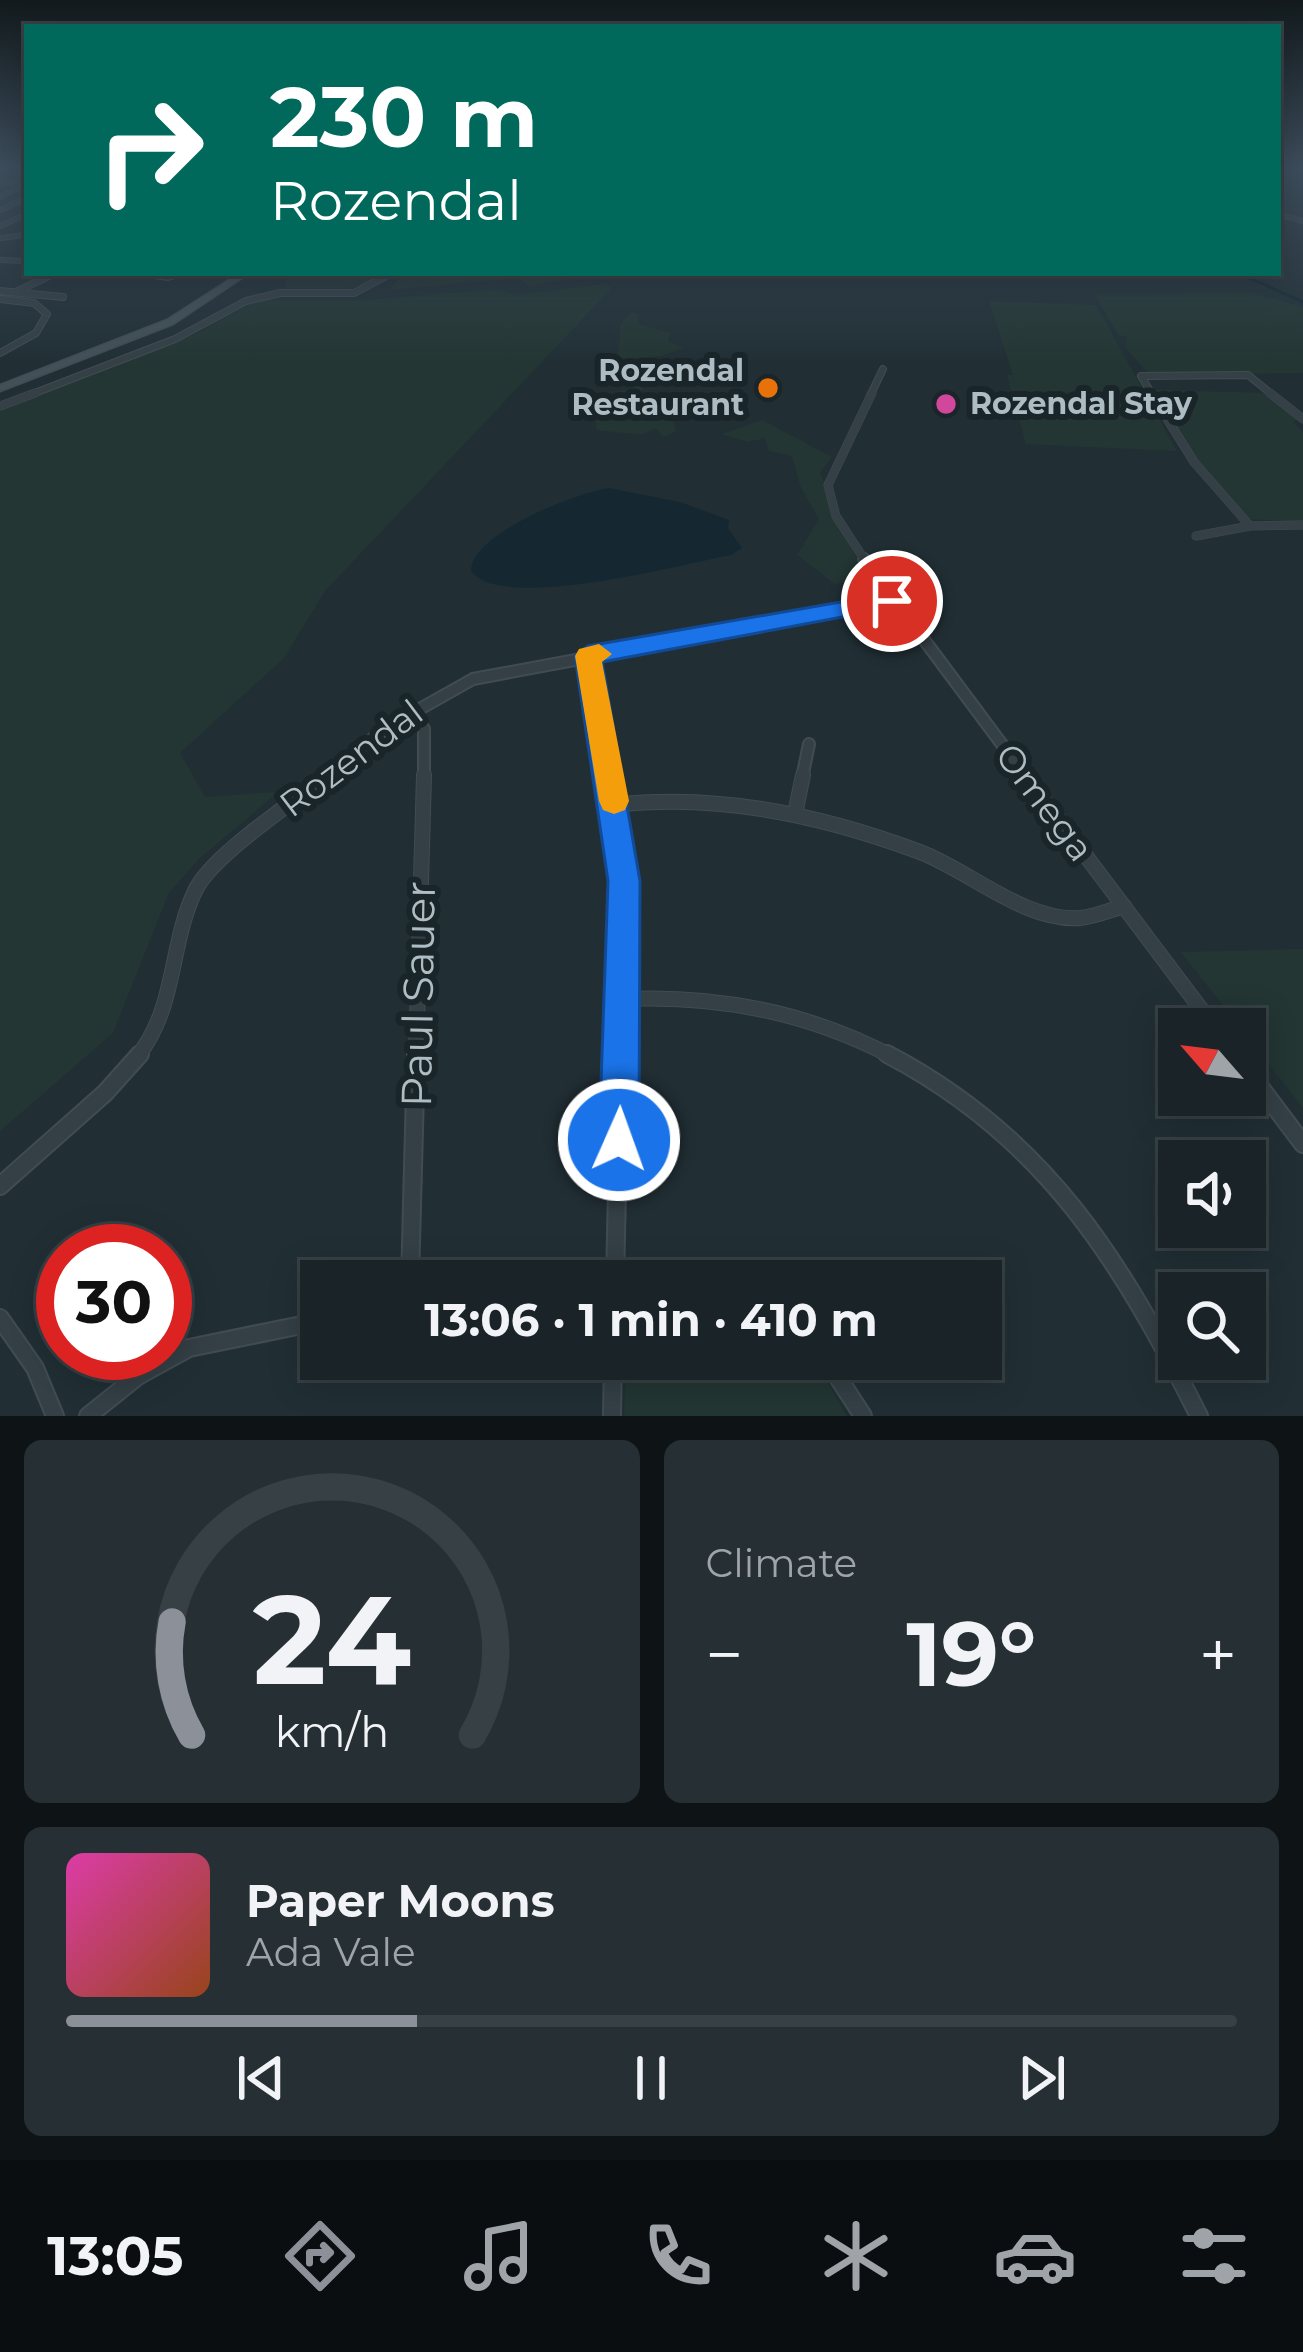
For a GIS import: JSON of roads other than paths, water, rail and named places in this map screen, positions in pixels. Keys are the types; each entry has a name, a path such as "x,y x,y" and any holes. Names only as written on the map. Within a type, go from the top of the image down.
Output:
{"main road":[{"path":"0,388 170,322 239,276"}],"street":[{"path":"15,293 49,276"},
{"path":"0,406 175,339 246,301 280,293 354,293 386,276"},
{"path":"0,295 63,297"},
{"path":"0,295 34,303 46,314 35,334 0,353"},
{"name":"Omega","path":"883,369 828,485 836,516 892,601 1200,1008"},
{"path":"1250,526 1194,462 1141,376 1248,375 1303,418"},
{"path":"1196,536 1250,526 1303,525"},
{"name":"Rozendal","path":"0,1186 121,1073 156,1030 166,1008 190,897 205,873 412,710 494,672 892,601"},
{"path":"588,656 624,881 616,1260"},
{"name":"Paul Sauer","path":"411,1260 424,748 424,729 412,710"},
{"path":"795,814 809,744"},
{"path":"615,805 664,799 795,814 922,853 1048,915 1081,918 1124,906"},
{"path":"623,999 702,997 818,1023 886,1053 962,1100 1040,1168 1088,1223 1136,1297 1199,1416"},
{"path":"1266,1095 1303,1144"},
{"path":"0,1318 35,1368 55,1416"},
{"path":"88,1416 138,1376 189,1348 300,1325"},
{"path":"612,1416 613,1380"},
{"path":"840,1380 863,1416"}],"water":[{"path":"609,488 680,502 729,520 728,528 742,548 731,555 674,567 554,587 489,583 471,571 476,557 506,529 551,506"}],"waterway":[{"path":"1245,276 1303,302"}],"place":[{"name":"Rozendal Restaurant","path":"768,388"},
{"name":"Rozendal Stay","path":"946,404"}]}
